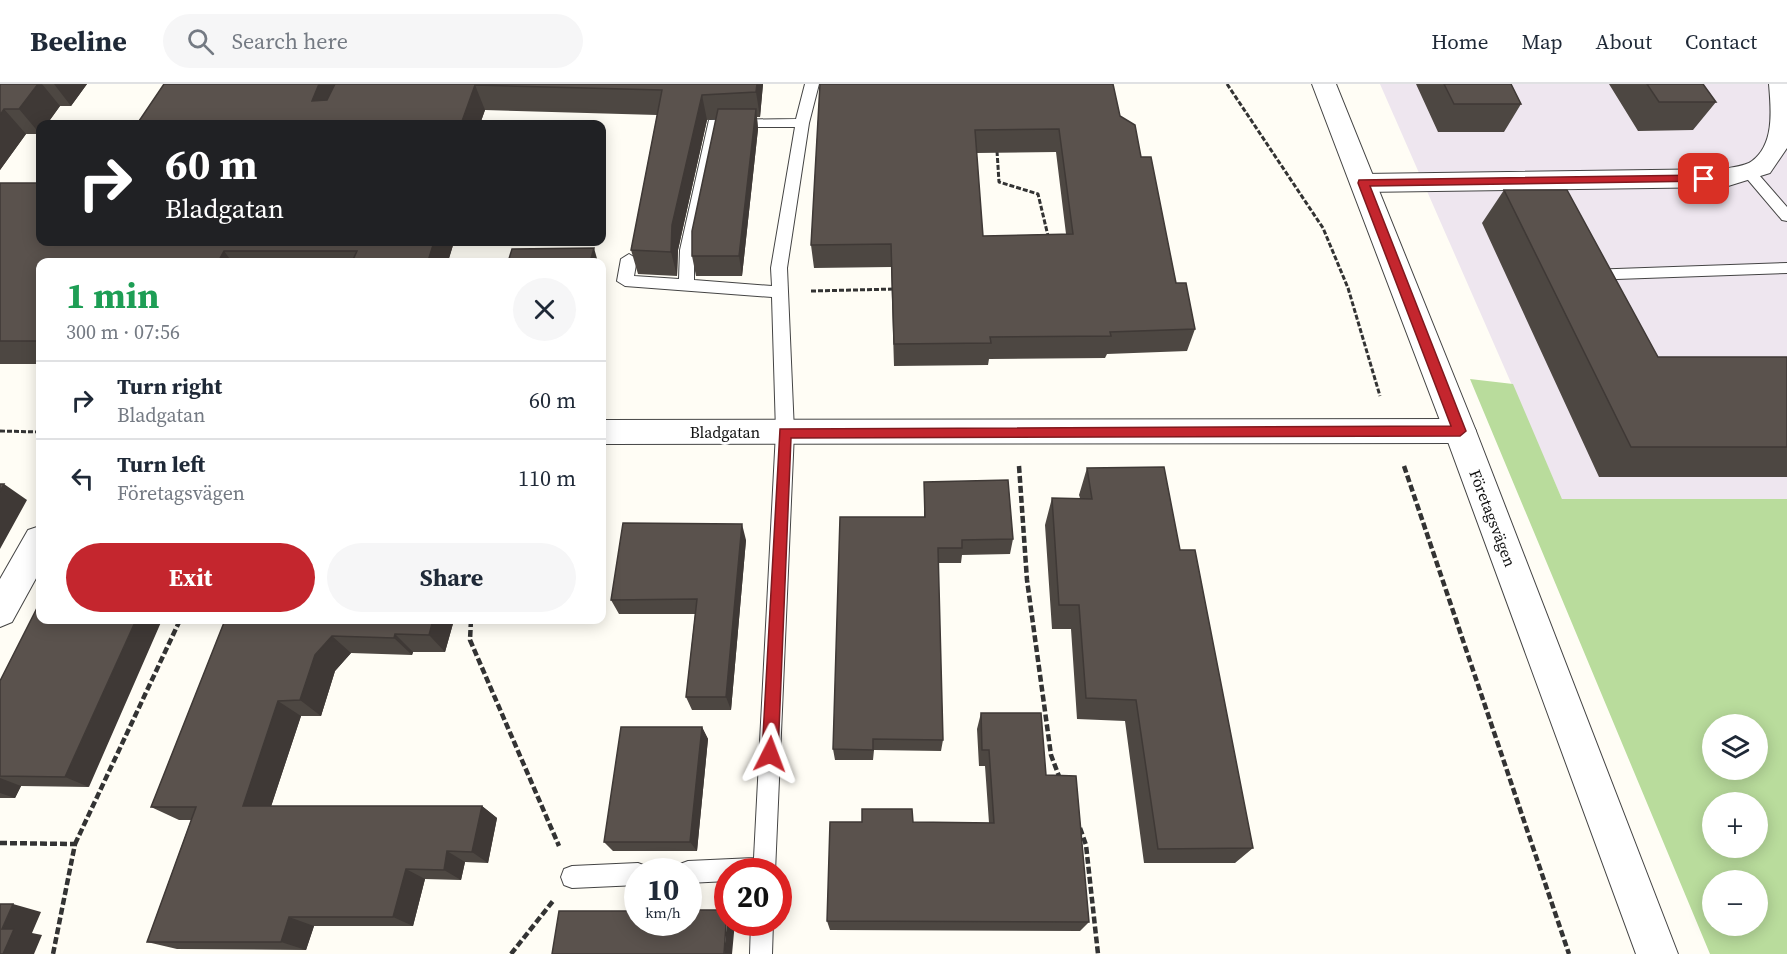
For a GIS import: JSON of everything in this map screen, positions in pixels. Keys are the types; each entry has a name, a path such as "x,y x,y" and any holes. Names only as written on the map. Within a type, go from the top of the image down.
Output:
{"street":[{"name":"Företagsvägen","path":"1324,84 1460,431 1657,954"},
{"path":"1363,183 1725,178 1761,167 1781,138 1784,114 1781,84"},
{"name":"Bladgatan","path":"606,432 1460,431"},
{"path":"0,611 36,547"}],"lane":[{"path":"765,858 785,432 779,268 802,123 812,84"},
{"path":"686,285 687,250 714,123 802,123"},
{"path":"1748,171 1787,216"},
{"path":"629,259 625,281 780,292"},
{"path":"1598,294 1588,275 1787,268"},
{"path":"572,877 624,875"},
{"path":"761,954 762,936"}],"path":[{"path":"1227,84 1247,118 1295,182 1325,231 1337,260 1391,430 1569,954"},
{"path":"997,149 999,182 1038,194 1050,246"},
{"path":"780,292 907,288"},
{"path":"0,431 36,432"},
{"path":"1017,432 1028,591 1051,755 1063,785"},
{"path":"53,954 75,844 178,624"},
{"path":"471,624 470,640 572,877 511,954"},
{"path":"1078,825 1086,845 1098,954"},
{"path":"0,843 75,844"}],"shaded area":[{"path":"1380,84 1787,84 1787,499 1562,499"}],"green space":[{"path":"1470,379 1513,384 1562,499 1787,499 1787,954 1710,954 1702,936 1768,936 1768,870 1702,870 1702,935"}],"building":[{"path":"0,84 38,84 19,109 4,109 0,115"},
{"path":"164,84 319,84 312,101 327,100 335,84 757,84 756,92 702,95 672,225 671,252 631,250 662,90 475,85 462,120 140,120"},
{"path":"820,84 1113,84 1120,116 1135,125 1141,157 1151,157 1176,283 1186,283 1195,329 1110,332 1111,336 990,337 991,343 894,344 891,244 811,245","holes":["1059,129 1073,234 983,236 975,130"]},
{"path":"1444,84 1511,84 1521,104 1454,104"},
{"path":"1647,84 1703,84 1716,102 1659,102"},
{"path":"718,109 756,109 739,256 692,256 692,231"},
{"path":"0,183 36,183 36,246 433,246 429,258 354,258 357,251 224,251 220,258 36,258 36,341 0,341"},
{"path":"1504,190 1567,190 1658,357 1787,357 1787,447 1631,447"},
{"path":"594,248 591,258 509,258 512,249"},
{"path":"1164,467 1180,550 1195,550 1253,848 1158,849 1136,700 1086,698 1079,605 1059,605 1052,498 1092,499 1087,468"},
{"path":"1008,480 1013,539 962,540 962,548 938,548 943,740 873,739 873,750 833,749 840,517 925,517 924,482"},
{"path":"623,523 742,524 726,697 686,697 697,599 611,600"},
{"path":"36,610 36,624 134,624 65,777 0,776 0,681"},
{"path":"223,624 432,624 429,635 395,634 394,638 332,636 315,655 300,700 278,701 243,806 482,806 472,852 447,851 444,870 406,869 393,917 289,917 281,942 147,942 196,807 151,807"},
{"path":"981,713 1041,713 1046,775 1076,776 1089,922 827,921 830,822 862,822 862,809 912,809 913,822 994,823 989,750 982,750"},
{"path":"621,727 702,727 690,842 604,842"},
{"path":"0,904 13,904 2,929 14,929 3,954 0,954"},
{"path":"702,910 714,910 714,936 725,936 724,954 552,954 559,911 624,911 624,936 702,936"}],"route":[{"path":"770,754 785,432 1460,431 1363,183 1704,179"}]}
